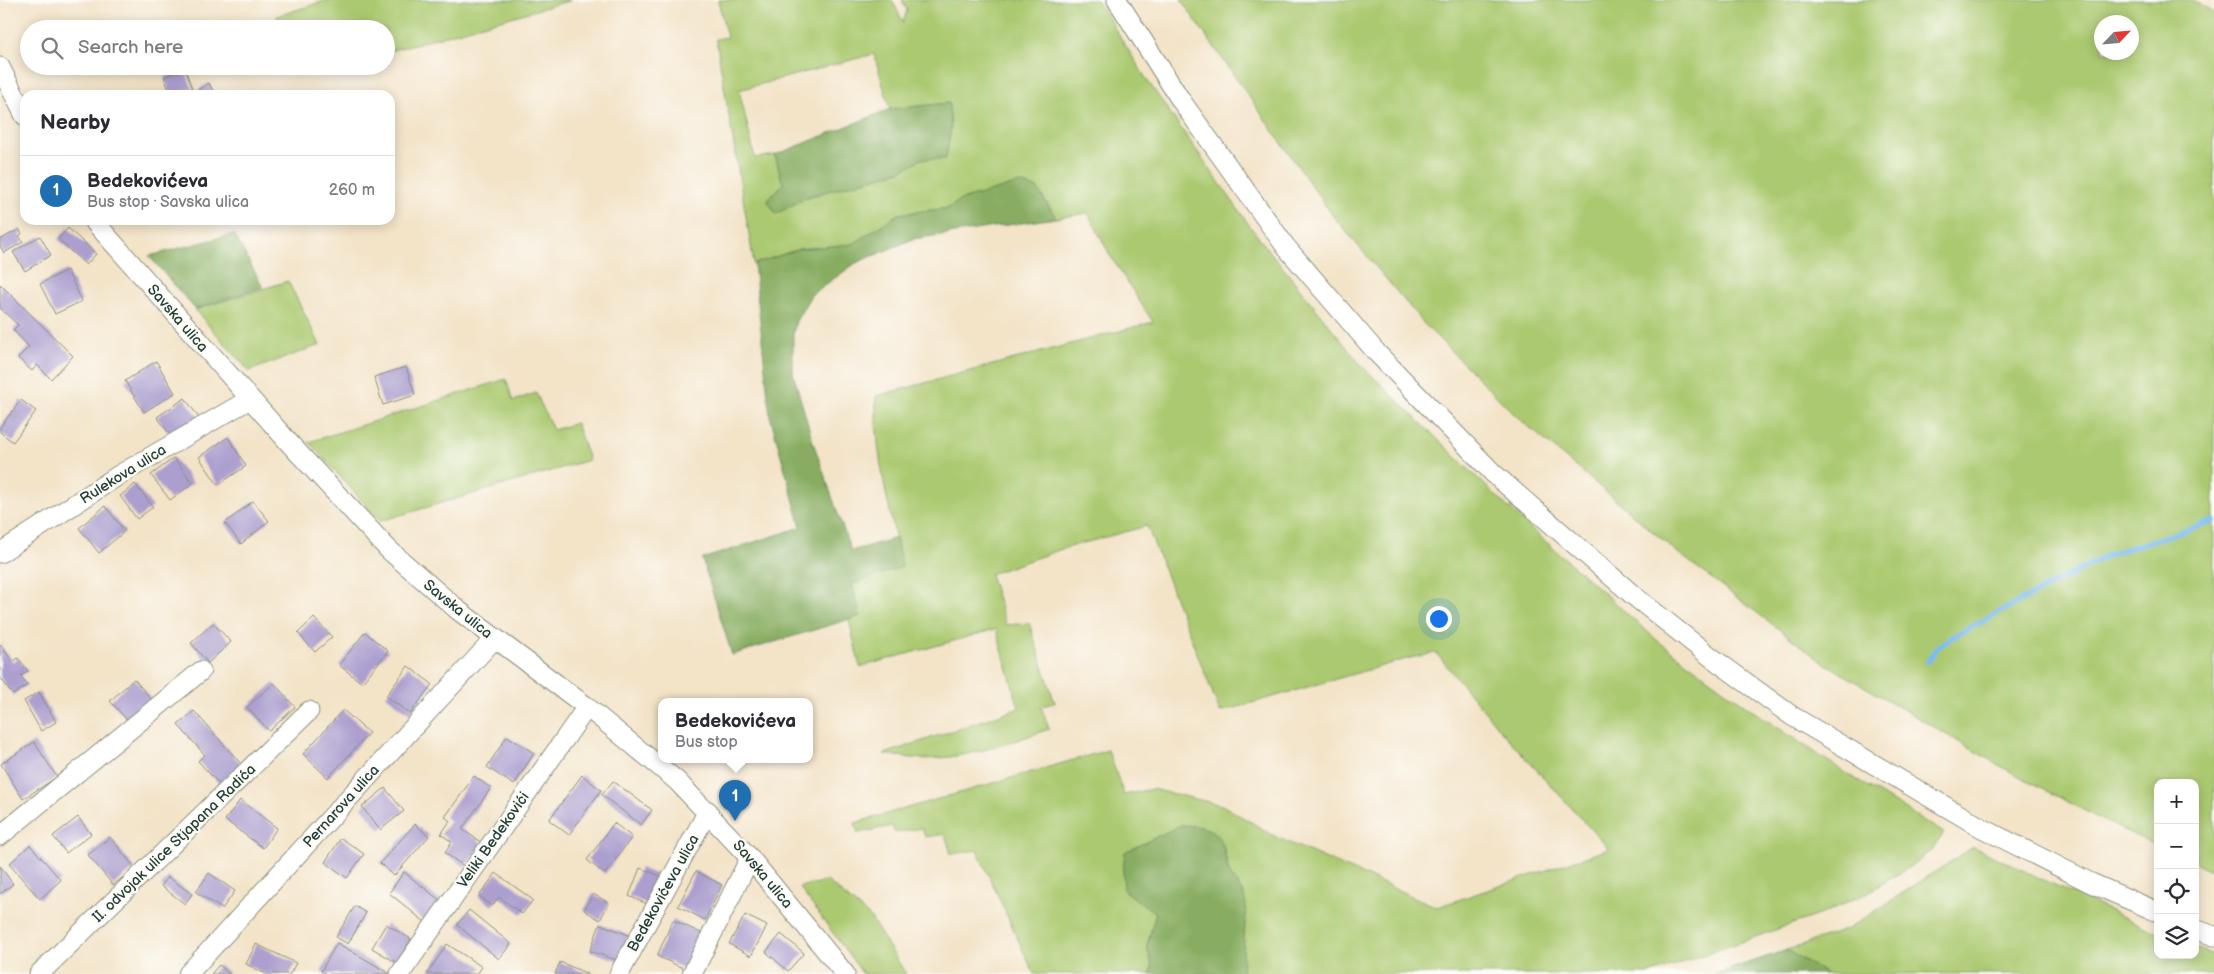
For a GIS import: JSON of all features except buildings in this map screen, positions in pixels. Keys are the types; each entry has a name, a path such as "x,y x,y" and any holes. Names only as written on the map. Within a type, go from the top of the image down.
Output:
{"street":[{"path":"1117,0 1182,102 1286,247 1371,346 1494,474 1634,596 1711,657 1792,716 1982,828 2091,883 2154,910"},
{"path":"0,67 20,106"},
{"name":"Savska ulica","path":"97,225 250,399 389,550 427,585 494,638 587,707 678,781 750,858 845,974"},
{"name":"Rulekova ulica","path":"0,553 119,475 250,399"},
{"name":"Pernarova ulica","path":"188,974 494,638"},
{"path":"0,836 201,671"},
{"name":"Veliki Bedekovići","path":"400,974 587,707"},
{"name":"II. odvojak ulice Stjapana Radića","path":"39,974 309,711"},
{"name":"Bedekovićeva ulica","path":"619,974 708,811"},
{"path":"692,974 750,858"},
{"path":"2199,930 2214,936"}],"green space":[{"path":"328,0 572,0 395,49 395,20 278,20 277,16"},
{"path":"718,0 892,0 903,22 907,10 902,0 1097,0 1147,80 1252,229 1361,365 1518,517 1658,641 1756,713 1849,775 1944,833 1933,849 1908,868 1865,894 1824,913 1649,974 1242,974 1244,894 1229,872 1223,844 1142,902 1156,913 1147,945 1152,966 1151,974 1034,974 977,850 951,854 945,834 925,837 922,828 895,833 892,826 858,833 855,823 1108,750 1124,795 1152,789 1222,805 1276,837 1437,907 1609,849 1501,731 1436,653 1410,658 1220,712 1147,526 1065,548 990,574 1006,625 1029,623 1055,703 1041,706 1049,729 987,749 955,756 922,759 884,754 1019,708 996,629 860,667 849,620 860,616 852,584 902,566 880,460 876,396 1153,322 1111,257 1088,213 1056,218 1037,188 961,200 949,208 898,214 854,244 799,249 754,264 716,39 727,37","holes":["874,54 890,109 949,103 921,159 900,171 807,197 776,214 783,184 775,155 755,158 739,90"]},
{"path":"1181,0 2194,0 2214,12 2214,871 2199,865 2199,779 2154,779 2154,844 2108,823 2000,766 1821,661 1678,553 1516,416 1425,325 1333,216"},
{"path":"949,103 951,128 946,159 921,159 900,171 807,197 776,214 767,200 783,184 775,155 890,109"},
{"path":"1019,183 1037,188 1056,218 913,239 856,263 811,295 796,321 793,334 793,373 813,442 851,551 896,538 902,567 852,584 860,616 732,655 702,559 801,527 770,416 754,264 799,249 853,244 898,214 949,208 961,200"},
{"path":"234,234 263,287 195,309 149,256"},
{"path":"288,281 320,345 249,371 195,310"},
{"path":"506,379 513,401 536,393 553,430 576,423 589,460 380,521 309,442"},
{"path":"1181,825 1198,826 1215,834 1222,845 1230,874 1244,896 1246,905 1242,974 1151,974 1152,966 1147,945 1156,913 1124,891 1123,871 1125,852"},
{"path":"1973,847 2154,931 2154,959 2199,959 2199,949 2214,955 2214,974 1826,974 1787,950 1848,929"},
{"path":"827,881 870,917 906,974 863,974 799,887"},
{"path":"1787,950 1826,974 1715,974"}],"waterway":[{"path":"1928,661 1938,647 1954,636 2110,554 2214,521"}],"place":[{"name":"Bedekovićeva","path":"735,821"}]}
